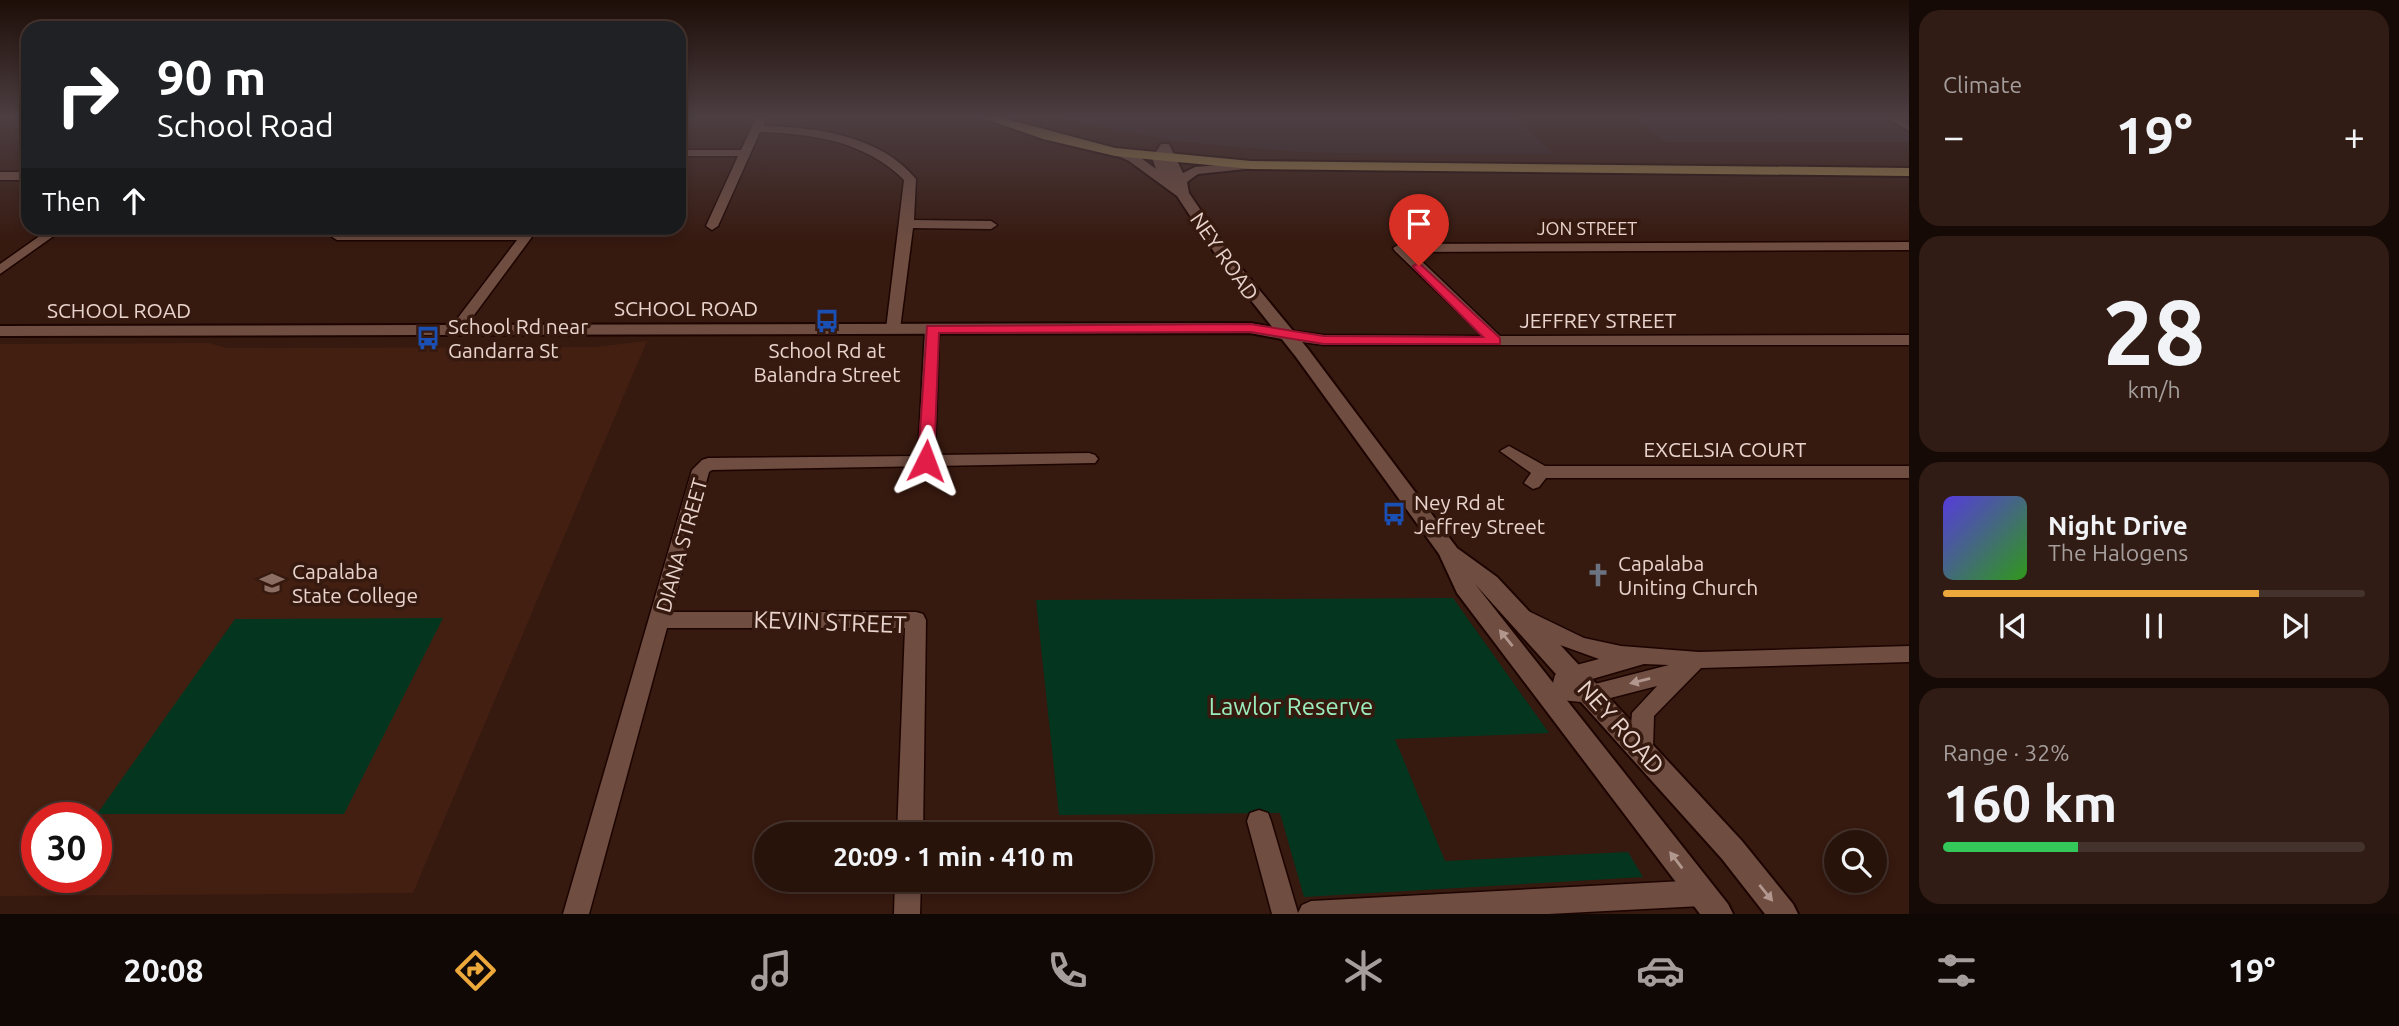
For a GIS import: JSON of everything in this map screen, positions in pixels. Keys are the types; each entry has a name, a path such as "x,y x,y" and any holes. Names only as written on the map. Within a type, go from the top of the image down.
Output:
{"main road":[{"path":"1132,159 1177,186 1195,171 1251,165"},
{"name":"NEY ROAD","path":"1164,159 1177,186 1227,261 1287,335 1448,551 1465,587 1710,903"},
{"path":"1172,159 1366,169 1909,172"},
{"name":"NEY ROAD","path":"1172,159 1177,186"},
{"path":"1296,159 1909,164"},
{"name":"SCHOOL ROAD","path":"0,331 1250,328 1287,335"},
{"name":"NEY ROAD","path":"1448,551 1489,583 1518,614 1732,850 1783,914"}],"street":[{"path":"712,226 742,159"},
{"path":"879,159 902,169 910,178 911,189 893,328"},
{"path":"0,176 21,176"},
{"path":"907,224 991,225"},
{"path":"0,270 49,235"},
{"path":"337,236 385,235"},
{"path":"455,331 528,235"},
{"name":"JON STREET","path":"1496,341 1400,248 1909,246"},
{"path":"926,461 932,329"},
{"name":"JEFFREY STREET","path":"1287,335 1324,340 1909,340"},
{"name":"EXCELSIA COURT","path":"1509,452 1537,477 1909,472"},
{"name":"DIANA STREET","path":"576,914 701,470 708,464 1089,459"},
{"path":"1518,614 1596,650 1646,656 1673,655 1694,664"},
{"name":"KEVIN STREET","path":"660,620 916,620 910,822"},
{"path":"1549,692 1591,694 1694,664 1909,654"},
{"path":"1549,692 1573,674 1646,656"},
{"path":"1641,748 1643,713 1694,664"},
{"path":"1259,821 1285,914"},
{"path":"907,914 908,892"},
{"path":"1311,914 1710,903"}],"shaded area":[{"name":"Capalaba State College","path":"647,341 413,893 0,896 0,344 209,343 227,348 594,347"}],"green space":[{"name":"Lawlor Reserve","path":"1453,598 1549,733 1395,739 1445,861 1628,852 1643,877 1304,897 1280,813 1059,815 1036,600"},
{"path":"443,618 344,814 112,814 112,802 105,802 235,619"}],"place":[{"name":"School Rd at Balandra Street","path":"827,321"},
{"name":"School Rd near Gandarra St","path":"428,338"},
{"name":"Ney Rd at Jeffrey Street","path":"1394,514"},
{"name":"Capalaba Uniting Church","path":"1598,575"},
{"name":"Capalaba State College","path":"272,583"}],"route":[{"path":"926,461 932,329 1250,328 1324,340 1496,341 1419,266"}]}
